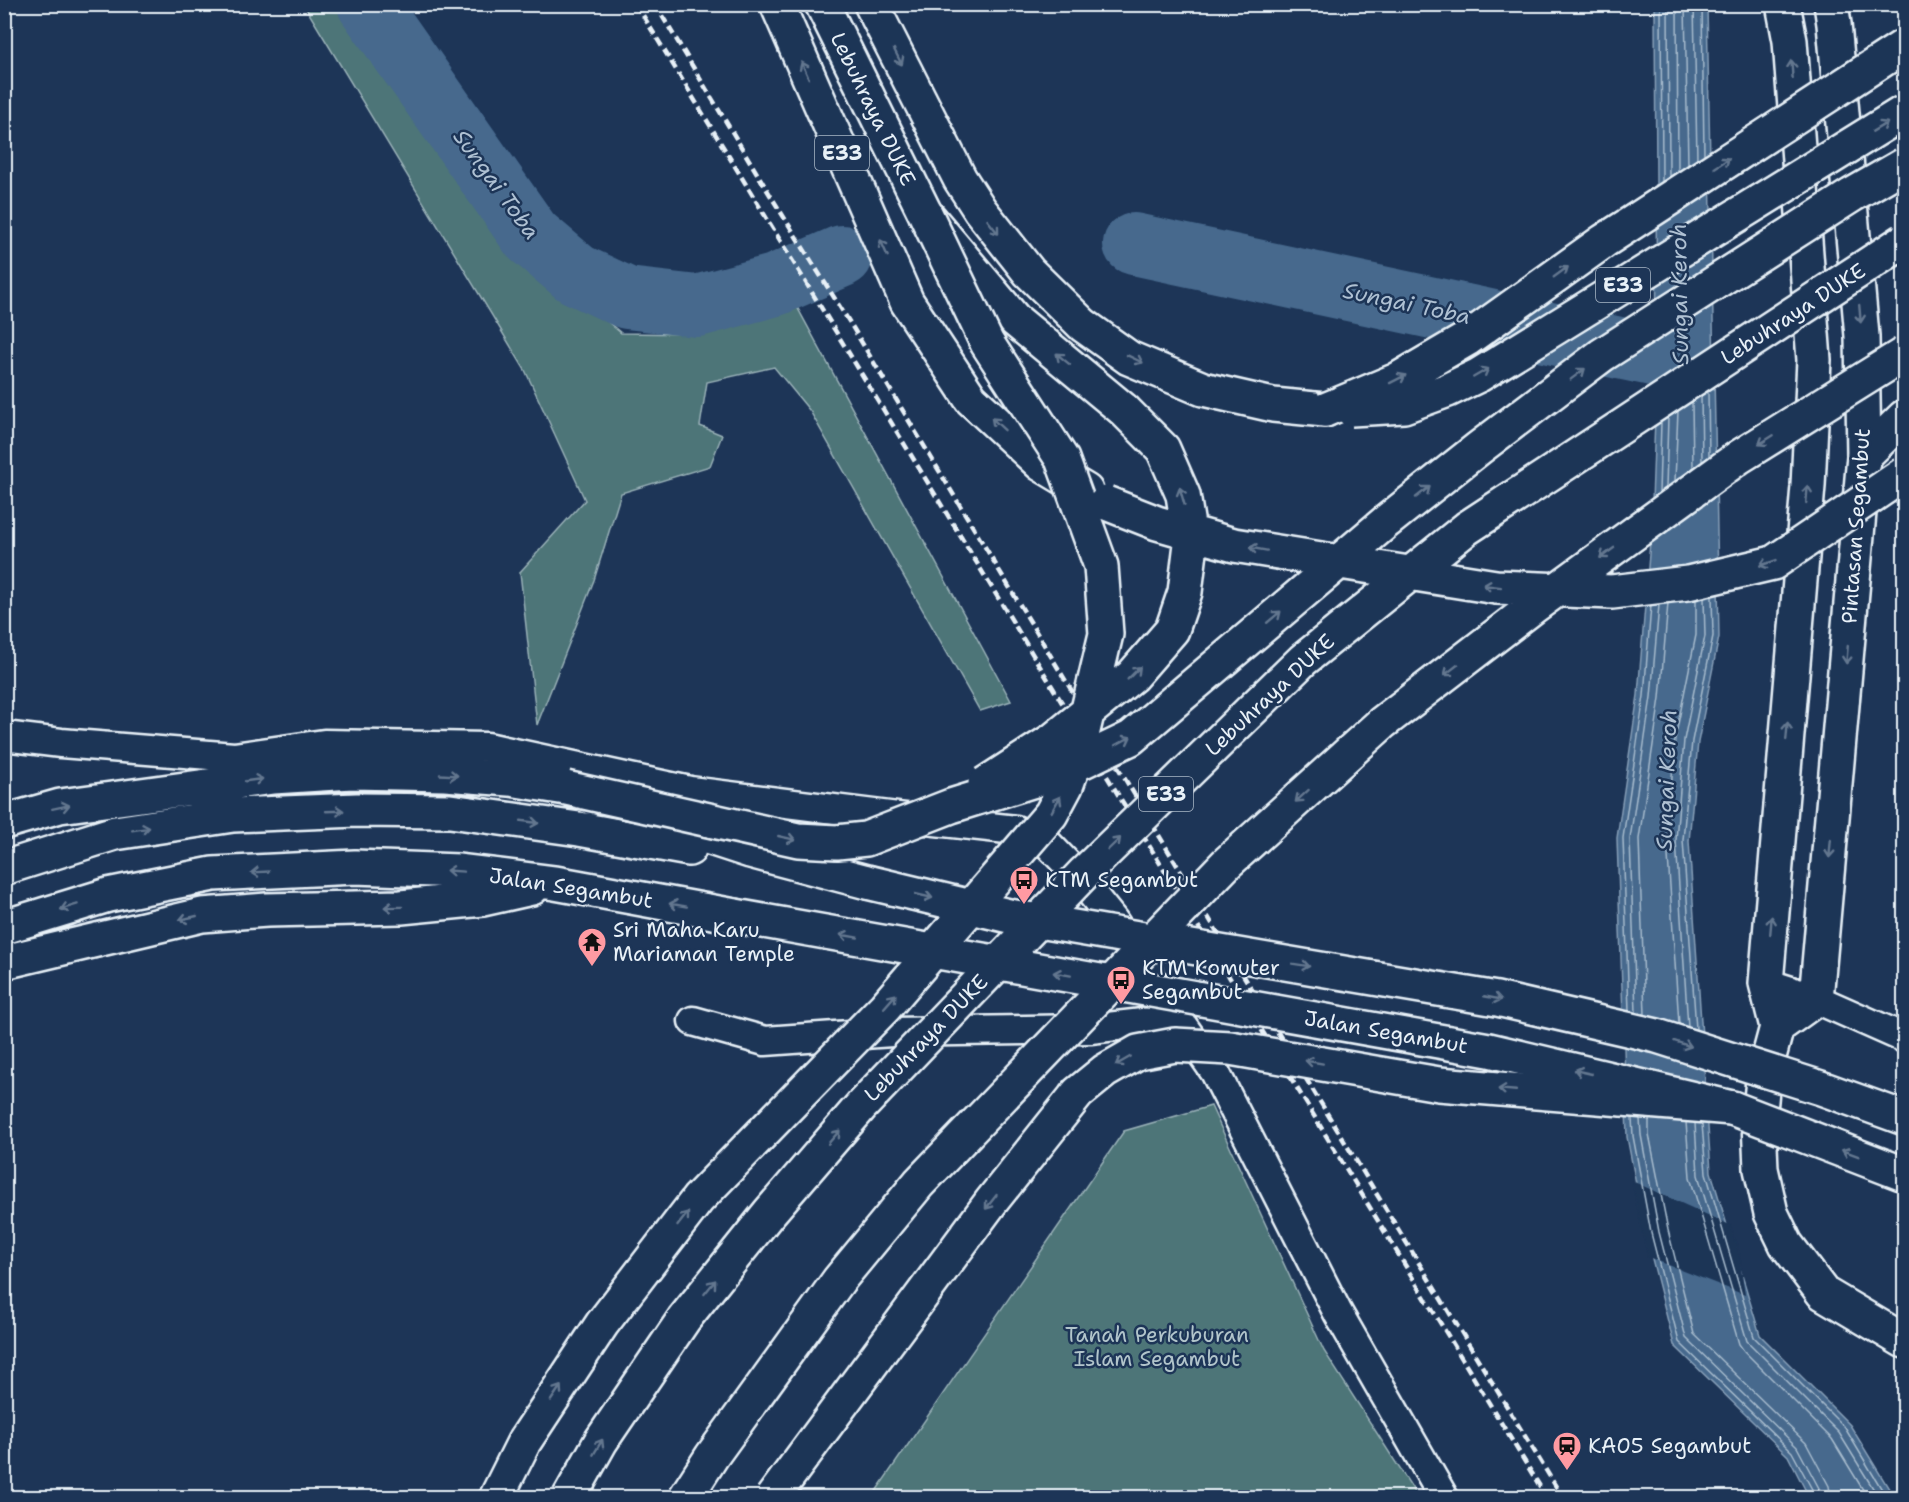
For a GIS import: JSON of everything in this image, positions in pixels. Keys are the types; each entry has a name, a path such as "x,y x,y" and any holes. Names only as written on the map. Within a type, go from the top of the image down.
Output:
{"main road":[{"name":"E33","path":"777,4 907,302 971,399 1041,464 1106,503 1157,523 1234,545 1496,587 1612,592 1688,583 1773,563 1905,474"},
{"name":"Lebuhraya DUKE","path":"822,4 925,213"},
{"name":"E33","path":"871,4 960,179 980,210 1029,272 1083,325 1129,358 1203,389 1273,405 1325,410 1404,406 1448,390 1479,375 1905,112"},
{"path":"1782,4 1790,41 1814,360 1808,486 1766,983 1777,1027 1763,1079 1759,1122 1761,1169 1771,1213 1786,1244 1823,1293 1905,1341"},
{"name":"Pintasan Segambut","path":"1816,999 1864,456 1862,336 1831,4"},
{"path":"1325,410 1397,380 1467,339 1604,241 1905,46"},
{"path":"4,822 71,805 273,777 340,773 444,774 510,779 566,788 798,840 837,843 866,839 951,806 1060,772 1131,738 1387,521 1479,448 1602,356 1852,195 1905,165"},
{"name":"E33","path":"496,1497 524,1442 602,1324 698,1199 885,1007 1051,814 1066,786 1077,756 1106,634 1101,566 1062,459 987,343 925,213"},
{"path":"925,213 1015,320 1124,410 1163,449 1183,495 1191,544 1185,592 1172,630 1132,676 1053,740 951,806"},
{"name":"Lebuhraya DUKE","path":"569,1497 601,1441 684,1319 769,1213 862,1105 1085,872 1303,660 1467,528 1905,241"},
{"path":"685,1497 711,1456 839,1280 919,1183 1227,863 1382,723 1533,607 1739,457 1905,354"},
{"path":"1864,456 1905,417"},
{"path":"566,788 750,851 1009,916 1497,999 1657,1036 1821,1088 1905,1118"},
{"path":"4,868 115,833 233,815 357,810 450,811 579,829 867,882"},
{"name":"Jalan Segambut","path":"4,927 108,895 213,874 355,867 459,871 555,884 1489,1050 1732,1108 1905,1173"},
{"path":"4,962 202,915 267,910 425,905 483,899 555,884"},
{"path":"1777,1027 1816,999"},
{"path":"772,1497 992,1202 1078,1093 1105,1071 1138,1052 1175,1045 1230,1048 1439,1084 1732,1108"}],"street":[{"path":"4,736 234,757 324,744 486,747 690,791 1016,830 1048,844 1071,868 1113,920 1215,1072 1338,1313 1444,1497"},
{"path":"1766,983 1816,999 1905,1038"},
{"path":"693,1021 765,1041 891,1032 1090,1029 1178,1019"}],"green space":[{"path":"304,5 349,5 504,234 621,333 697,334 797,307 1011,701 980,711 810,411 774,367 707,382 700,426 722,435 710,466 621,493 594,580 537,725 520,572 585,500 525,370"},
{"name":"Tanah Perkuburan Islam Segambut","path":"1211,1106 1324,1351 1418,1497 872,1497 1124,1131"}],"water":[{"name":"Sungai Keroh","path":"1655,5 1707,5 1719,637 1698,742 1689,841 1711,1172 1760,1335 1850,1425 1894,1497 1809,1497 1788,1456 1674,1345 1646,1235 1627,1137 1617,838 1638,695 1651,529 1657,363"}],"pier":[{"path":"1632,1181 1730,1225 1739,1254 1745,1295 1648,1257"}],"waterway":[{"name":"Sungai Toba","path":"368,4 531,236 576,274 627,298 697,306 775,285 842,256"},
{"name":"Sungai Toba","path":"1134,244 1680,361"}],"railway":[{"path":"636,4 1547,1498"},
{"path":"655,4 1292,1056 1563,1498"}],"place":[{"name":"KTM Segambut","path":"1024,906"},
{"name":"Sri Maha Karu Mariaman Temple","path":"592,968"},
{"name":"KTM Komuter Segambut","path":"1121,1006"},
{"name":"KA05 Segambut","path":"1567,1472"}]}
